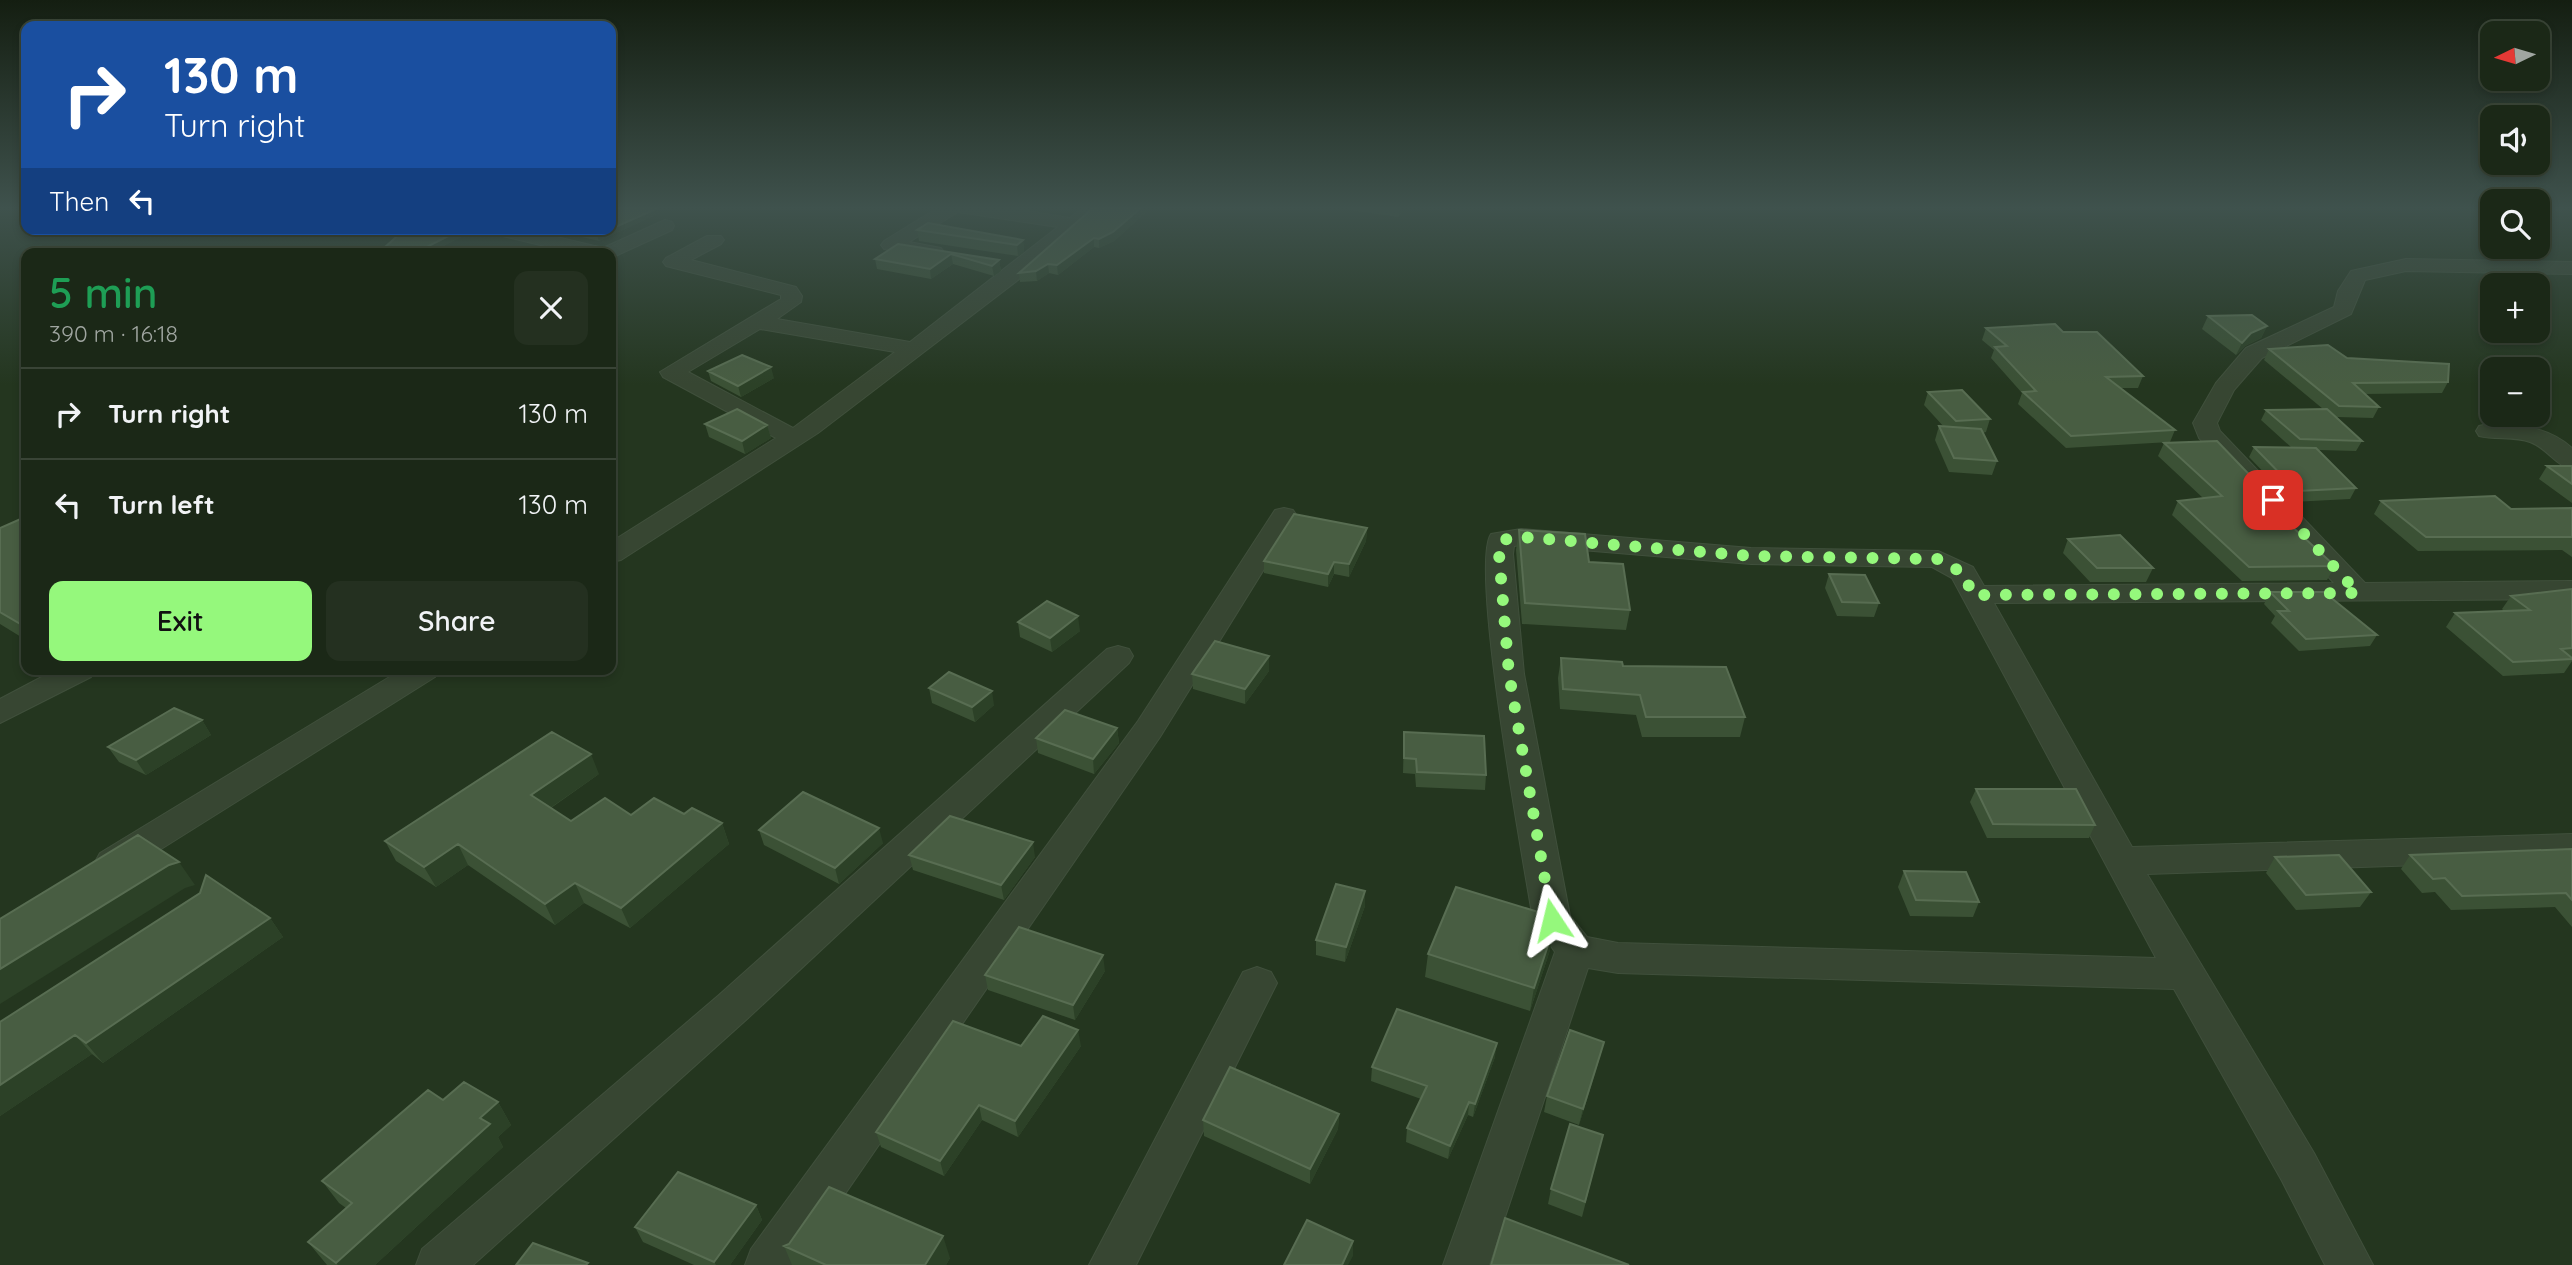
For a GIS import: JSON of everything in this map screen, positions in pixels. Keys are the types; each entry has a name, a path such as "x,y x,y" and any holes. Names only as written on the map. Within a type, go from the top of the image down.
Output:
{"street":[{"path":"690,266 789,290 791,302 671,372 794,438"},
{"path":"616,551 794,438 1023,266"},
{"path":"2358,593 2208,433 2205,423 2224,388 2254,353 2344,310 2348,292 2358,275 2401,266"},
{"path":"2463,266 2572,268"},
{"path":"757,322 914,349"},
{"path":"2488,431 2536,433 2548,439 2572,462"},
{"path":"768,1265 1149,729 1284,516"},
{"path":"2185,974 1618,958 1575,950 1552,920 1549,907 1509,674 1499,554 1502,540 1521,537 1751,556 1938,559 1963,573 2185,974 2298,1167 2350,1265"},
{"path":"1973,595 2572,590"},
{"path":"439,1265 733,1007 1118,656"},
{"path":"0,712 70,675"},
{"path":"82,882 416,675"},
{"path":"2122,860 2572,846"},
{"path":"1466,1265 1575,950"},
{"path":"1112,1265 1257,983"}],"building":[{"path":"1027,266 1045,266 1036,271 1019,273"},
{"path":"2252,315 2267,326 2251,333 2242,343 2208,316"},
{"path":"2055,324 2063,332 2097,332 2143,376 2106,377 2175,430 2071,436 2023,392 2036,391 1995,347 2007,346 1986,328"},
{"path":"2328,345 2347,358 2449,364 2448,382 2353,383 2379,407 2339,406 2269,349"},
{"path":"742,355 771,367 738,386 708,371"},
{"path":"1962,390 1990,419 1956,421 1928,392"},
{"path":"737,409 767,425 742,441 705,424"},
{"path":"2327,409 2362,441 2300,439 2266,410"},
{"path":"1939,426 1981,429 1997,461 1954,458"},
{"path":"2217,441 2264,490 2253,491 2335,566 2249,567 2178,501 2222,496 2164,443"},
{"path":"2254,447 2316,448 2356,488 2297,491"},
{"path":"2547,466 2572,466 2572,484"},
{"path":"2495,496 2511,509 2572,508 2572,537 2426,537 2381,501"},
{"path":"1294,514 1367,528 1349,564 1334,562 1328,574 1264,561"},
{"path":"21,519 21,624 0,612 0,528"},
{"path":"1519,530 1585,534 1589,562 1623,564 1630,610 1525,603"},
{"path":"2120,535 2153,568 2097,568 2068,539"},
{"path":"1829,574 1865,575 1879,603 1842,602"},
{"path":"2572,589 2572,648 2561,649 2572,659 2513,662 2455,613 2530,610 2511,596"},
{"path":"2270,592 2324,592 2377,635 2306,639 2278,611 2289,611"},
{"path":"1047,601 1078,616 1050,638 1018,622"},
{"path":"1215,641 1269,656 1245,689 1192,674"},
{"path":"1561,658 1622,662 1623,666 1726,667 1745,717 1646,717 1640,695 1563,689"},
{"path":"949,672 992,691 972,707 929,688"},
{"path":"174,708 202,720 136,760 108,747"},
{"path":"1065,710 1117,728 1093,759 1036,738"},
{"path":"552,732 591,754 531,795 571,821 605,798 631,815 654,798 684,814 692,808 722,823 621,908 575,883 545,904 458,844 424,867 385,841"},
{"path":"1404,732 1484,736 1486,775 1417,772 1416,759 1404,758"},
{"path":"1976,789 2076,789 2095,825 1993,824"},
{"path":"803,792 879,828 835,868 759,830"},
{"path":"950,816 1033,842 1001,885 909,855"},
{"path":"138,835 179,862 169,865 0,969 0,919"},
{"path":"2572,849 2572,900 2566,893 2462,896 2445,878 2433,879 2410,855"},
{"path":"2339,855 2371,892 2306,895 2275,857"},
{"path":"1904,871 1966,872 1979,902 1916,900"},
{"path":"206,875 270,918 86,1043 75,1035 0,1085 0,1022 200,893"},
{"path":"1336,884 1365,891 1346,947 1316,940"},
{"path":"1456,887 1545,914 1554,927 1534,988 1428,954"},
{"path":"1019,927 1103,955 1073,1005 985,975"},
{"path":"1397,1009 1497,1043 1475,1104 1469,1102 1450,1146 1407,1128 1427,1086 1372,1067"},
{"path":"1043,1016 1078,1030 1015,1121 979,1105 940,1161 876,1132 953,1021 1021,1046"},
{"path":"1570,1030 1604,1042 1583,1109 1547,1096"},
{"path":"1230,1067 1339,1114 1310,1169 1203,1120"},
{"path":"464,1082 498,1102 480,1118 490,1124 336,1263 308,1242 352,1203 322,1181 428,1090 443,1100"},
{"path":"1570,1124 1603,1135 1585,1202 1551,1189"},
{"path":"678,1172 756,1205 714,1262 635,1227"},
{"path":"829,1187 943,1236 925,1265 826,1265 784,1246 789,1244"},
{"path":"1505,1218 1629,1265 1491,1265"},
{"path":"1307,1220 1353,1241 1342,1265 1284,1265"},
{"path":"533,1243 588,1263 516,1265"}],"route":[{"path":"1552,920 1509,674 1499,554 1502,540 1521,537 1751,556 1938,559 1952,564 1963,573 1973,595 2358,593 2273,500"}]}
